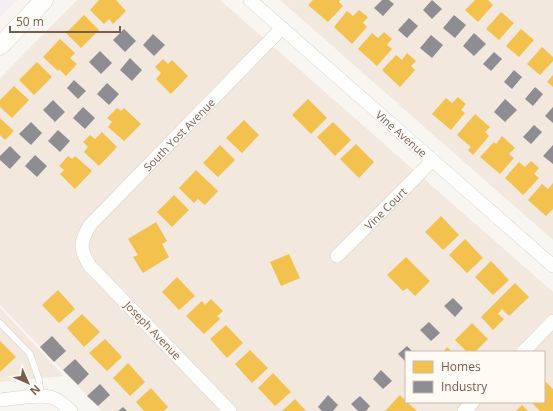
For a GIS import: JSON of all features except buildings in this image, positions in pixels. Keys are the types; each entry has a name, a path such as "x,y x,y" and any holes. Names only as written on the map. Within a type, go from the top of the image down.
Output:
{"street":[{"path":"0,46 44,0"},
{"name":"Vine Avenue","path":"250,0 553,266"},
{"name":"South Yost Avenue","path":"82,246 84,236 90,226 282,28"},
{"name":"Vine Court","path":"337,256 432,161"},
{"name":"Joseph Avenue","path":"82,246 85,258 90,266 230,411"},
{"path":"524,351 553,321"},
{"path":"0,400 48,396 55,398 68,410"},
{"path":"464,411 472,403"}],"lane":[{"path":"0,323 30,354 39,380 41,396"}],"shaded area":[{"path":"0,0 17,0 0,17"},
{"path":"77,0 220,0 553,292 553,411 102,411 0,305 0,78"},
{"path":"280,0 553,0 553,240"},
{"path":"0,308 64,376 0,382"}]}
